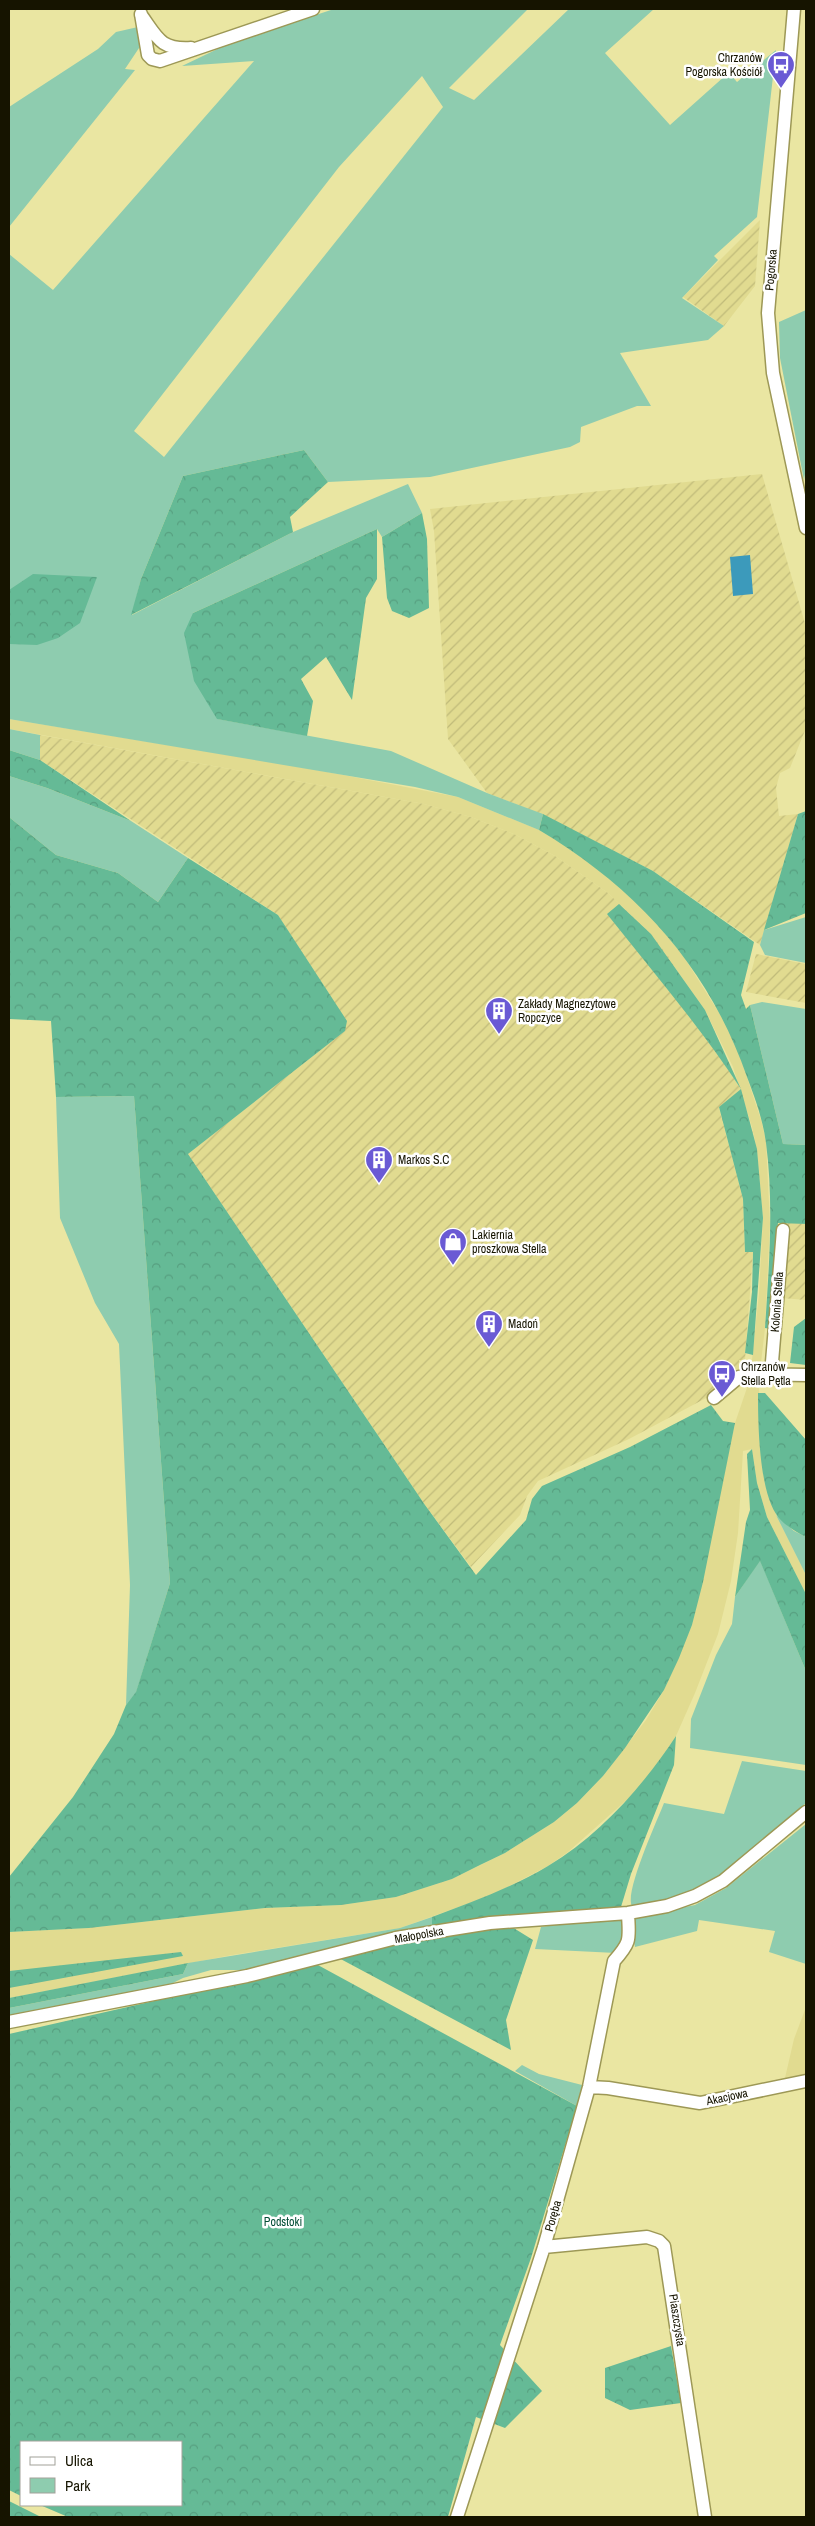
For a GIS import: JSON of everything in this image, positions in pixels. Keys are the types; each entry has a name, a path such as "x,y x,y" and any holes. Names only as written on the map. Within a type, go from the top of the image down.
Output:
{"street":[{"path":"140,12 148,55 152,59 160,61 173,58 196,47 313,9"},
{"name":"Pogorska","path":"794,9 768,313 773,373 806,528"},
{"path":"140,12 163,44 177,49 196,47"},
{"name":"Kolonia Stella","path":"771,1374 782,1230"},
{"path":"714,1398 739,1377 771,1374 806,1376"},
{"name":"Małopolska","path":"9,2022 247,1976 396,1938 490,1923 628,1913 667,1906 695,1896 723,1881 806,1812"},
{"name":"Poręba","path":"457,2517 544,2247 589,2087 614,1961 625,1951 629,1940 628,1913"},
{"name":"Akacjowa","path":"589,2087 608,2088 700,2103 806,2081"},
{"name":"Piaszczysta","path":"544,2247 647,2237 659,2241 664,2246 670,2274 705,2517"}],"shaded area":[{"path":"760,220 755,286 724,326 683,297"},
{"path":"762,474 806,627 806,728 790,768 780,773 776,788 779,816 798,814 760,945 653,871 543,815 487,793 448,739 434,531 430,509"},
{"path":"9,719 296,766 458,797 539,830 574,851 612,880 649,914 682,954 721,1016 737,1047 762,1123 766,1142 770,1224 765,1328 759,1380 760,1446 765,1479 776,1515 806,1575 806,1594 767,1517 757,1483 752,1449 743,1451 738,1533 731,1581 718,1634 695,1693 676,1736 652,1772 630,1797 568,1852 548,1866 492,1895 400,1928 232,1955 9,1998 9,1932 89,1928 265,1908 341,1905 396,1897 452,1879 505,1853 554,1822 577,1803 603,1776 646,1720 664,1690 692,1625 735,1423 750,1379 759,1293 763,1218 757,1150 752,1127 733,1067 705,1010 651,934 608,893 555,856 516,835 471,817 424,804 9,729"},
{"path":"40,735 424,804 471,817 516,835 555,856 608,893 651,934 671,960 706,1036 741,1089 719,1108 743,1199 745,1252 753,1252 745,1360 739,1360 739,1370 726,1371 726,1384 708,1397 629,1439 538,1481 527,1496 520,1515 471,1567 425,1505 188,1154 345,1031 278,915 40,760"},
{"path":"756,954 806,964 806,1003 746,992"},
{"path":"787,1222 806,1224 806,1300 782,1298"},
{"path":"806,2007 806,2074 785,2078 794,2039"}],"green space":[{"path":"334,9 528,9 449,88 474,100 569,9 654,9 605,53 670,125 726,75 729,73 737,82 776,50 757,217 714,256 718,260 682,298 724,326 708,340 620,353 651,406 637,406 581,427 580,442 570,447 430,477 328,482 304,450 183,476 141,579 132,615 293,532 408,484 422,513 382,537 377,529 193,613 218,719 391,751 487,793 543,814 539,830 458,797 415,787 9,719 9,254 53,290 254,61 182,66 230,43","holes":["422,76 443,107 164,457 134,431 339,167"]},
{"path":"138,27 141,45 125,69 135,70 9,227 9,107 98,49 116,32"},
{"path":"806,310 806,468 804,480 780,358 779,322"},
{"path":"304,450 328,482 290,517 293,532 131,615 141,579 183,476"},
{"path":"422,513 427,539 429,608 409,618 392,611 387,598 382,537"},
{"path":"377,529 377,579 366,598 352,700 326,657 301,679 313,701 307,736 217,719 194,681 184,633 193,613"},
{"path":"33,574 97,577 80,623 58,638 37,645 9,644 9,590"},
{"path":"9,729 40,735 40,760 9,750"},
{"path":"9,750 40,760 131,821 47,788 9,776"},
{"path":"9,776 47,788 131,821 188,858 158,902 118,873 56,855 9,817"},
{"path":"806,811 806,913 764,930 798,814"},
{"path":"543,814 653,871 754,942 741,995 746,1009 750,1005 783,1144 806,1145 806,1224 778,1223 771,1329 765,1328 770,1212 766,1143 756,1101 731,1038 712,1001 691,967 666,935 638,905 608,878 575,853 539,830"},
{"path":"9,817 56,855 118,873 158,902 188,858 278,915 347,1021 345,1031 188,1154 425,1505 476,1575 526,1520 532,1499 542,1486 630,1447 711,1405 723,1421 735,1423 703,1582 692,1625 664,1690 625,1748 603,1776 577,1803 554,1822 505,1853 452,1879 396,1897 341,1905 265,1908 89,1928 9,1932 9,1877 73,1797 114,1734 126,1705 136,1692 170,1583 134,1096 56,1097 51,1021 9,1019"},
{"path":"619,904 651,934 705,1010 741,1089 693,1022 607,914"},
{"path":"806,917 806,963 765,955 760,945 764,930"},
{"path":"762,1002 806,1009 806,1145 783,1144 750,1005"},
{"path":"741,1089 757,1149 763,1218 753,1355 745,1353 752,1292 753,1252 745,1252 743,1199 719,1107"},
{"path":"134,1096 170,1583 136,1693 126,1705 130,1585 119,1344 95,1303 60,1218 56,1097"},
{"path":"806,1318 806,1365 790,1363 794,1327"},
{"path":"758,1393 765,1393 806,1440 806,1537 782,1521 770,1502 761,1455"},
{"path":"752,1449 757,1483 767,1517 806,1594 806,1671 760,1561 735,1597 746,1522 750,1510 747,1454"},
{"path":"776,1515 794,1531 806,1537 806,1575"},
{"path":"760,1560 806,1671 806,1765 690,1748 691,1719 716,1655 732,1624 735,1597"},
{"path":"676,1736 674,1765 631,1874 621,1907 432,1925 432,1917 520,1881 567,1854 603,1824 635,1791"},
{"path":"742,1761 806,1771 806,1803 753,1851 710,1883 680,1897 632,1906 631,1899 637,1872 664,1803 724,1814"},
{"path":"806,1824 806,1964 769,1952 775,1931 699,1920 697,1931 635,1947 632,1927 634,1917 695,1905 726,1888"},
{"path":"432,1917 432,1925 393,1932 250,1970 211,1970 183,1978 165,1987 9,2017 9,2008 183,1974 188,1963 400,1928"},
{"path":"605,1918 623,1918 626,1934 616,1953 535,1949 541,1927"},
{"path":"512,1927 533,1940 506,2020 511,2050 335,1956 405,1942"},
{"path":"181,1952 183,1956 9,1988 9,1971"},
{"path":"188,1963 183,1974 9,2008 9,1998"},
{"name":"Podstoki","path":"316,1964 577,2106 531,2258 500,2345 542,2391 505,2428 476,2417 448,2517 68,2517 42,2506 182,2506 182,2441 20,2441 20,2496 9,2490 9,2034"},
{"path":"522,2065 539,2074 586,2086 577,2106 515,2071"},
{"path":"671,2346 681,2403 630,2410 605,2398 605,2368"},
{"path":"9,2501 41,2517 9,2517"}],"water":[{"path":"750,555 753,594 733,596 730,557"}],"place":[{"name":"Chrzanów Pogorska Kościół","path":"781,89"},
{"name":"Zakłady Magnezytowe Ropczyce","path":"499,1035"},
{"name":"Markos S.C","path":"379,1184"},
{"name":"Lakiernia proszkowa Stella","path":"453,1266"},
{"name":"Madoń","path":"489,1348"},
{"name":"Chrzanów Stella Pętla","path":"722,1398"}]}
